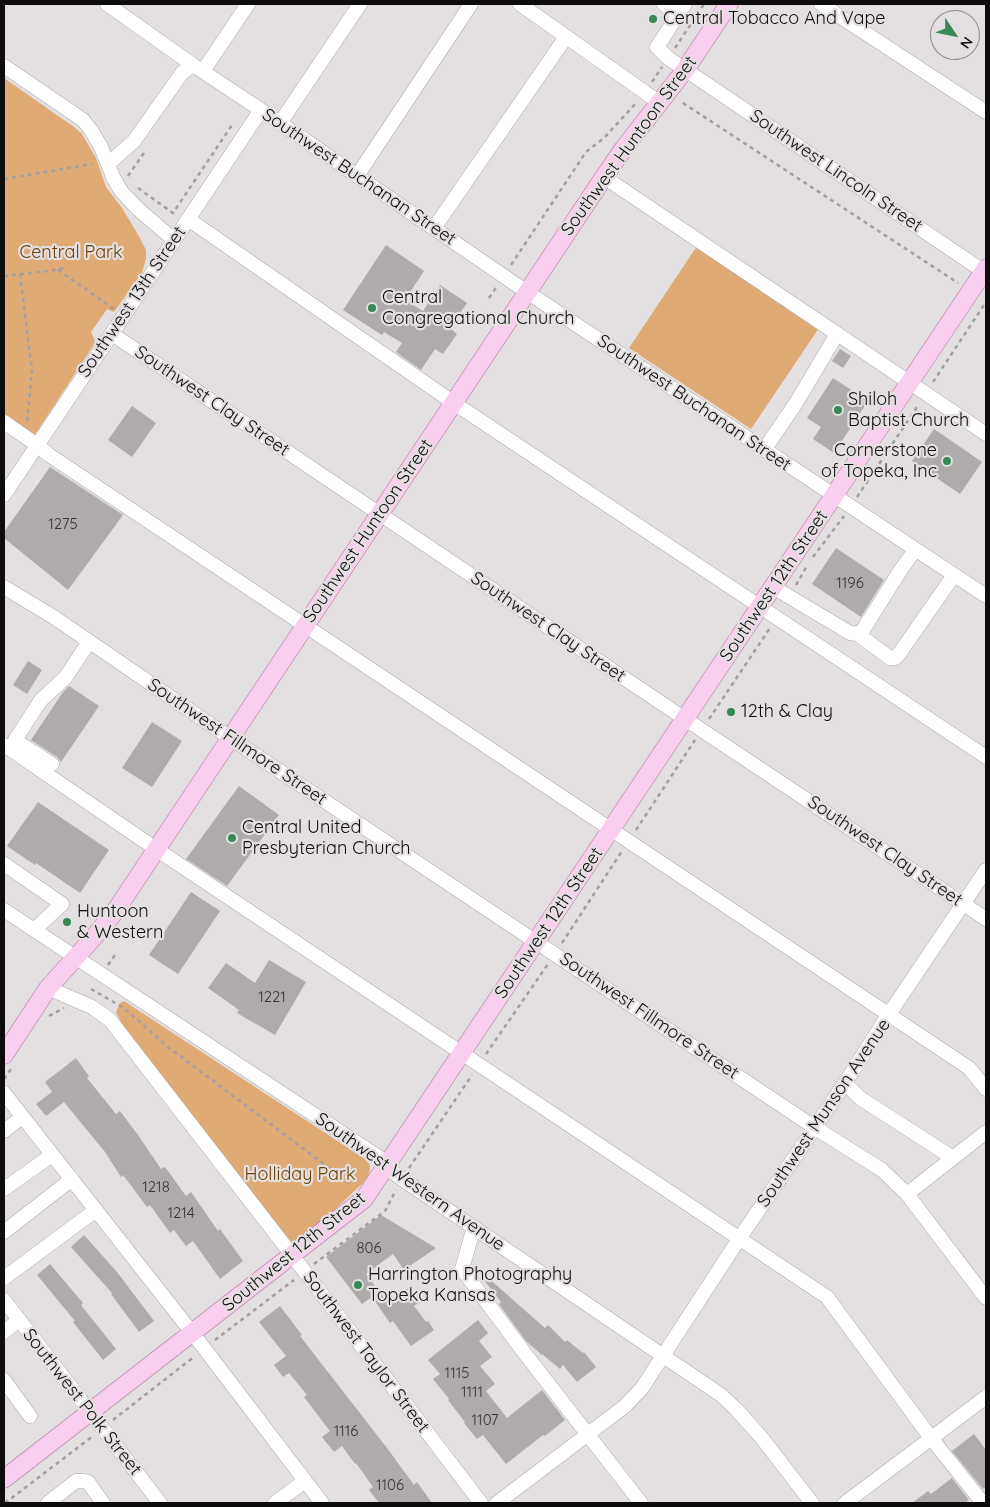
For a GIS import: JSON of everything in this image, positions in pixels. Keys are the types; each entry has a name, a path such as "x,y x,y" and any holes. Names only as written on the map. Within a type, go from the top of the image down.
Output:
{"main road":[{"name":"Southwest Huntoon Street","path":"9,1059 48,988 114,913 604,177 624,148 685,70 723,6"},
{"name":"Southwest 12th Street","path":"4,1479 364,1199 985,271"}],"street":[{"name":"Southwest Buchanan Street","path":"107,4 528,292 986,596"},
{"path":"108,164 134,141 182,73 198,68 248,4"},
{"path":"280,123 360,4"},
{"path":"357,176 471,4"},
{"path":"520,4 660,103"},
{"path":"664,4 682,9 657,47 668,58"},
{"path":"822,4 986,112"},
{"path":"434,228 566,36"},
{"name":"Southwest Lincoln Street","path":"668,58 985,271"},
{"path":"4,66 83,120 101,147 121,191 138,209 174,240"},
{"name":"Southwest 13th Street","path":"4,495 261,110"},
{"path":"604,177 986,434"},
{"path":"188,219 454,402 986,757"},
{"name":"Southwest Clay Street","path":"112,334 986,919"},
{"path":"764,450 796,403 837,334"},
{"path":"4,422 49,455 970,1068 986,1089"},
{"path":"773,587 850,633 856,633 863,630 900,571 916,550"},
{"path":"856,633 890,658 895,658 954,575"},
{"name":"Southwest Fillmore Street","path":"4,587 90,642 230,738 555,953 814,1128 882,1170 907,1194 986,1298"},
{"path":"52,764 15,740 40,700 66,678 90,642"},
{"path":"4,745 156,849 827,1297 931,1438 983,1503"},
{"path":"4,864 62,904 35,929"},
{"name":"Southwest Munson Avenue","path":"497,1503 634,1398 642,1388 739,1239 845,1084 889,1014 986,870"},
{"name":"Southwest Western Avenue","path":"4,910 380,1158 386,1167 721,1395 761,1437 812,1503"},
{"name":"Southwest Taylor Street","path":"48,988 92,1007 110,1020 482,1503"},
{"path":"845,1084 860,1098 953,1158"},
{"path":"4,1093 322,1503"},
{"path":"4,1131 22,1116"},
{"path":"907,1194 986,1132"},
{"path":"4,1189 52,1155"},
{"path":"4,1232 72,1179"},
{"path":"4,1278 96,1210"},
{"path":"474,1227 462,1269 641,1503"},
{"name":"Southwest Polk Street","path":"4,1300 160,1503"},
{"path":"4,1332 19,1320"},
{"path":"4,1380 30,1416"},
{"path":"845,1503 986,1397"},
{"path":"48,1503 76,1481 84,1481 88,1482 103,1503"},
{"path":"275,1503 305,1481"}],"path":[{"path":"489,298 586,152 620,122 645,92 704,4"},
{"path":"683,103 971,291"},
{"path":"134,185 173,213 232,125"},
{"path":"126,179 150,143"},
{"path":"4,179 92,164"},
{"path":"4,276 58,270 67,267"},
{"path":"58,270 114,308"},
{"path":"20,274 32,370 26,430"},
{"path":"790,597 810,560 851,507 986,304"},
{"path":"539,977 776,617"},
{"path":"117,952 91,989 124,1008 168,1047 349,1183"},
{"path":"49,1015 77,1001"},
{"path":"4,1079 9,1059"},
{"path":"5,1503 92,1437"}],"green space":[{"name":"Central Park","path":"4,78 82,134 96,158 106,187 122,208 146,250 146,259 142,273 114,312 107,309 91,332 95,341 93,346 34,436 4,417"},
{"path":"697,246 819,328 751,429 629,348"},
{"name":"Holliday Park","path":"124,1001 365,1159 370,1165 370,1169 363,1183 330,1214 291,1243 122,1024 116,1012 120,1003"}],"building":[{"name":"Central Congregational Church","path":"386,245 424,271 405,300 423,311 440,285 467,303 450,328 457,334 443,354 435,349 421,370 396,352 402,343 384,332 382,335 343,310"},
{"path":"840,349 851,356 843,368 832,361"},
{"name":"Shiloh Baptist Church","path":"833,378 868,401 834,453 813,439 821,427 807,418"},
{"path":"132,406 156,423 132,457 108,440"},
{"name":"Cornerstone of Topeka, Inc","path":"934,429 982,462 960,494 912,461"},
{"path":"50,467 123,515 68,590 4,538 4,532"},
{"path":"836,548 884,580 861,617 812,584"},
{"path":"28,661 42,670 27,694 13,685"},
{"path":"69,686 99,706 61,762 57,757 31,740"},
{"path":"152,722 182,741 152,787 122,768"},
{"name":"Central United Presbyterian Church","path":"239,786 279,815 227,886 186,859"},
{"path":"38,802 109,850 80,893 7,846"},
{"path":"191,892 220,911 178,974 149,955"},
{"path":"269,960 306,982 275,1035 237,1013 239,1010 208,988 226,963 255,983"},
{"path":"76,1058 89,1076 87,1078 116,1114 120,1111 161,1169 165,1167 186,1196 191,1192 218,1231 220,1229 243,1261 220,1279 193,1241 186,1246 174,1230 170,1233 150,1205 147,1207 123,1175 121,1177 105,1152 64,1102 46,1116 36,1104 52,1092 45,1082"},
{"path":"381,1215 436,1248 404,1270 393,1254 366,1274 388,1303 409,1288 420,1302 414,1306 434,1330 411,1346 393,1321 390,1323 372,1297 362,1304 326,1257"},
{"path":"84,1235 117,1272 154,1321 139,1332 112,1293 71,1247"},
{"path":"50,1264 83,1303 81,1305 116,1349 103,1360 73,1322 75,1321 37,1275"},
{"path":"486,1276 545,1328 548,1325 565,1342 567,1340 584,1352 596,1367 577,1382 563,1365 560,1369 542,1355 526,1341 499,1304 501,1302 483,1279"},
{"path":"280,1306 302,1335 300,1336 414,1485 417,1482 432,1503 379,1503 369,1490 373,1487 342,1446 334,1452 322,1437 330,1431 304,1397 307,1395 289,1373 283,1377 274,1365 286,1356 259,1322"},
{"path":"478,1320 488,1333 479,1341 492,1357 480,1366 495,1384 486,1391 507,1418 542,1390 565,1420 506,1464 483,1435 477,1439 464,1423 449,1399 433,1379 440,1374 428,1360"},
{"path":"974,1434 986,1450 986,1487 983,1489 952,1451"},
{"path":"952,1478 969,1500 965,1503 912,1503 928,1491 931,1494"}],"place":[{"name":"Central Tobacco And Vape","path":"653,19"},
{"name":"Central Congregational Church","path":"372,308"},
{"name":"Shiloh Baptist Church","path":"838,410"},
{"name":"Cornerstone of Topeka, Inc","path":"947,461"},
{"name":"12th & Clay","path":"731,712"},
{"name":"Central United Presbyterian Church","path":"232,838"},
{"name":"Huntoon & Western","path":"67,922"},
{"name":"Harrington Photography Topeka Kansas","path":"358,1285"}]}
